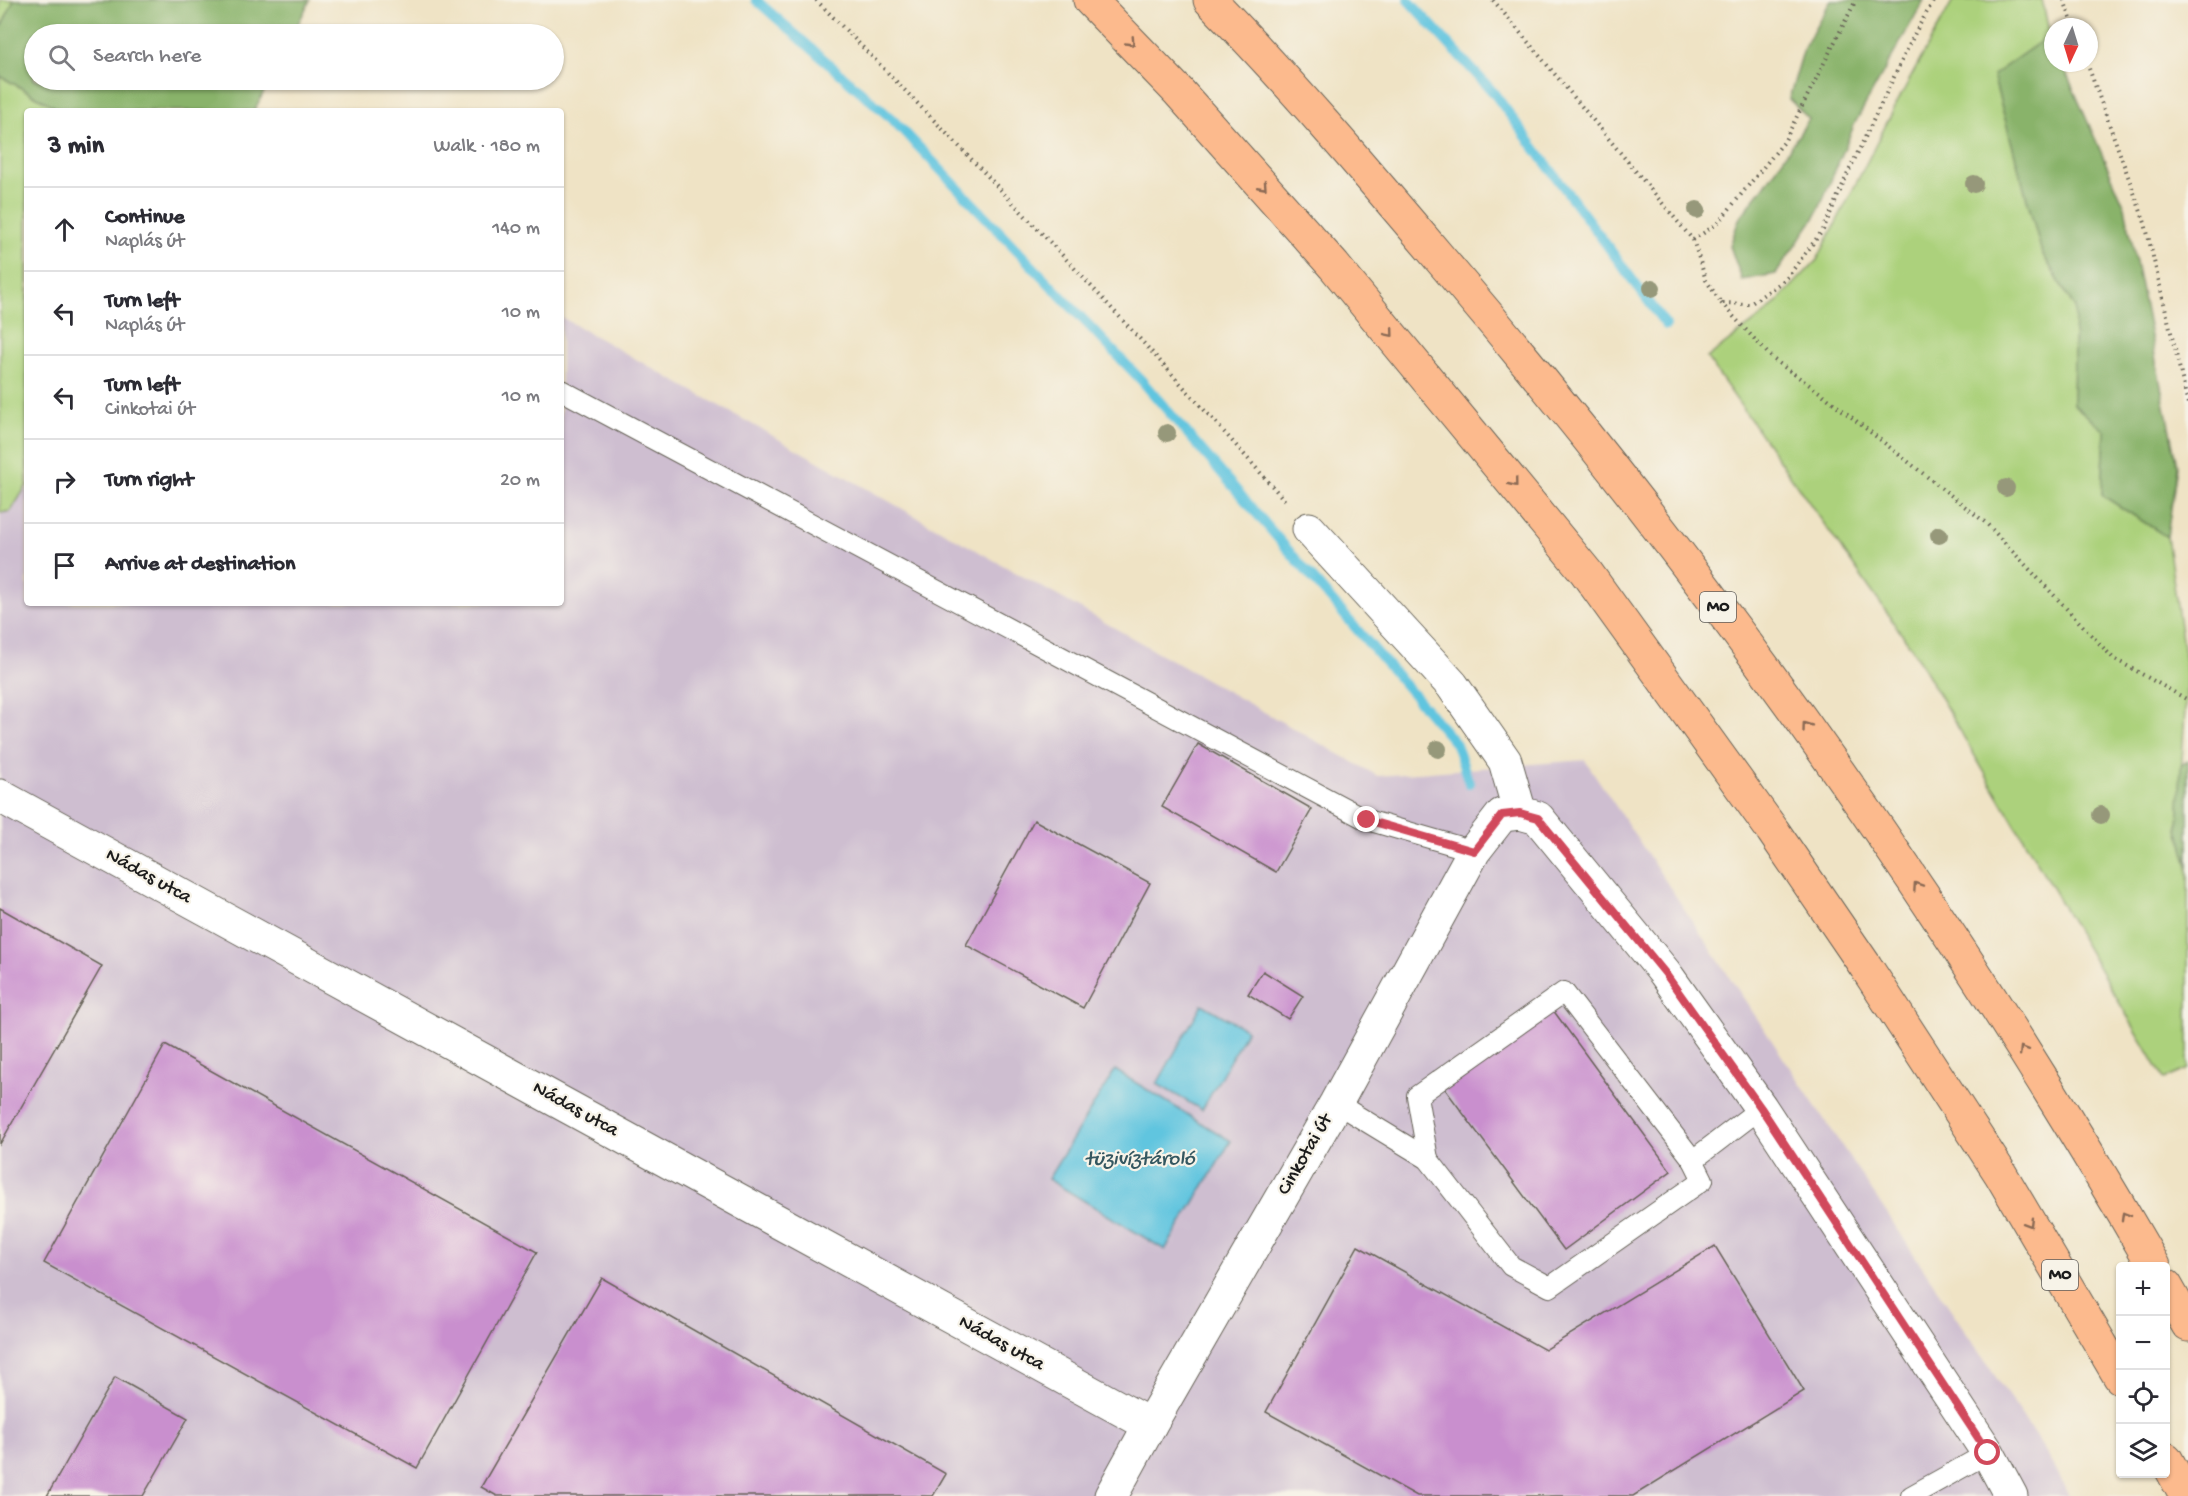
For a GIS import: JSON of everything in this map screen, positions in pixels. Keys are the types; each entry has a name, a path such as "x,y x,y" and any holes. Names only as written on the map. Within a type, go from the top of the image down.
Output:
{"highway":[{"name":"M0","path":"1090,0 1178,91 1334,266 1586,572 1773,831 1866,967 2000,1173 2117,1370"},
{"name":"M0","path":"1210,0 1250,41 1398,210 1533,369 1642,506 1753,653 1856,795 1950,935 2091,1157 2152,1262"},
{"path":"2170,1293 2188,1325"},
{"path":"2170,1466 2186,1496"}],"street":[{"path":"1310,529 1452,685 1505,761 1511,814 1538,818 1650,955 1761,1108 1988,1453 2011,1496"},
{"name":"Nádas utca","path":"0,796 1150,1425"},
{"name":"Cinkotai út","path":"1111,1496 1336,1103 1474,851 1511,814"}],"lane":[{"path":"564,392 1367,820 1474,851"},
{"path":"1336,1103 1428,1159 1511,1266 1550,1287 1703,1180 1693,1160 1564,992 1417,1096 1428,1159"},
{"path":"1693,1160 1761,1108"},
{"path":"1911,1496 1988,1453"}],"path":[{"path":"816,0 946,130 1209,414 1310,529"},
{"path":"1493,0 1693,240 1706,280 1721,303 1773,358 1986,523 2113,658 2188,700"},
{"path":"1693,240 1717,224 1784,142 1856,0"},
{"path":"1721,303 1749,304 1786,279 1822,230 1911,41 1934,0"},
{"path":"2064,0 2071,18"},
{"path":"2090,72 2145,223 2188,404"}],"shaded area":[{"path":"564,319 1378,776 1585,760 2053,1463 2069,1496 0,1496 0,513 11,511 24,490 24,606 564,606"}],"green space":[{"path":"0,0 14,0 0,30"},
{"path":"14,0 310,0 298,24 24,24 24,90 0,76 0,30"},
{"path":"1831,0 1924,0 1855,123 1817,214 1776,274 1742,280 1730,246 1739,219 1771,177 1809,119 1789,99 1804,48"},
{"path":"1953,0 2042,0 2046,18 2044,18 2044,39 1993,75 2042,253 2075,308 2073,404 2105,431 2102,495 2167,537 2187,674 2178,829 2188,866 2188,1069 2164,1079 1911,647 1707,358 1767,312 1817,260 1900,97"},
{"path":"2044,39 2044,72 2066,72 2125,207 2177,466 2167,537 2102,495 2105,431 2073,404 2075,308 2042,253 1993,75"},
{"path":"0,76 57,108 24,108 24,490 11,511 0,513"},
{"path":"25,90 265,90 256,108 57,108"},
{"path":"2188,761 2188,866 2178,829 2181,765"}],"water":[{"name":"tüzivíztároló","path":"1202,1004 1247,1030 1202,1110 1157,1084"},
{"name":"tüzivíztároló","path":"1115,1070 1231,1141 1165,1250 1048,1179"}],"building":[{"path":"1198,744 1312,809 1276,872 1162,807"},
{"path":"1034,820 1150,883 1083,1008 966,945"},
{"path":"0,908 102,966 0,1144"},
{"path":"1263,971 1303,996 1288,1019 1248,994"},
{"path":"1553,1010 1671,1171 1564,1250 1445,1089"},
{"path":"165,1045 537,1252 417,1468 44,1263"},
{"path":"1358,1246 1545,1350 1715,1246 1804,1391 1633,1496 1417,1496 1266,1412"},
{"path":"602,1278 946,1474 933,1496 497,1496 481,1487"},
{"path":"115,1377 188,1418 143,1496 47,1496"}],"waterway":[{"path":"756,0 892,119 1142,381 1456,744 1469,783"},
{"path":"1408,0 1493,92 1666,325"}],"route":[{"path":"1367,820 1474,851 1502,815 1520,813 1538,818 1665,973 1761,1108 1988,1453"}]}
